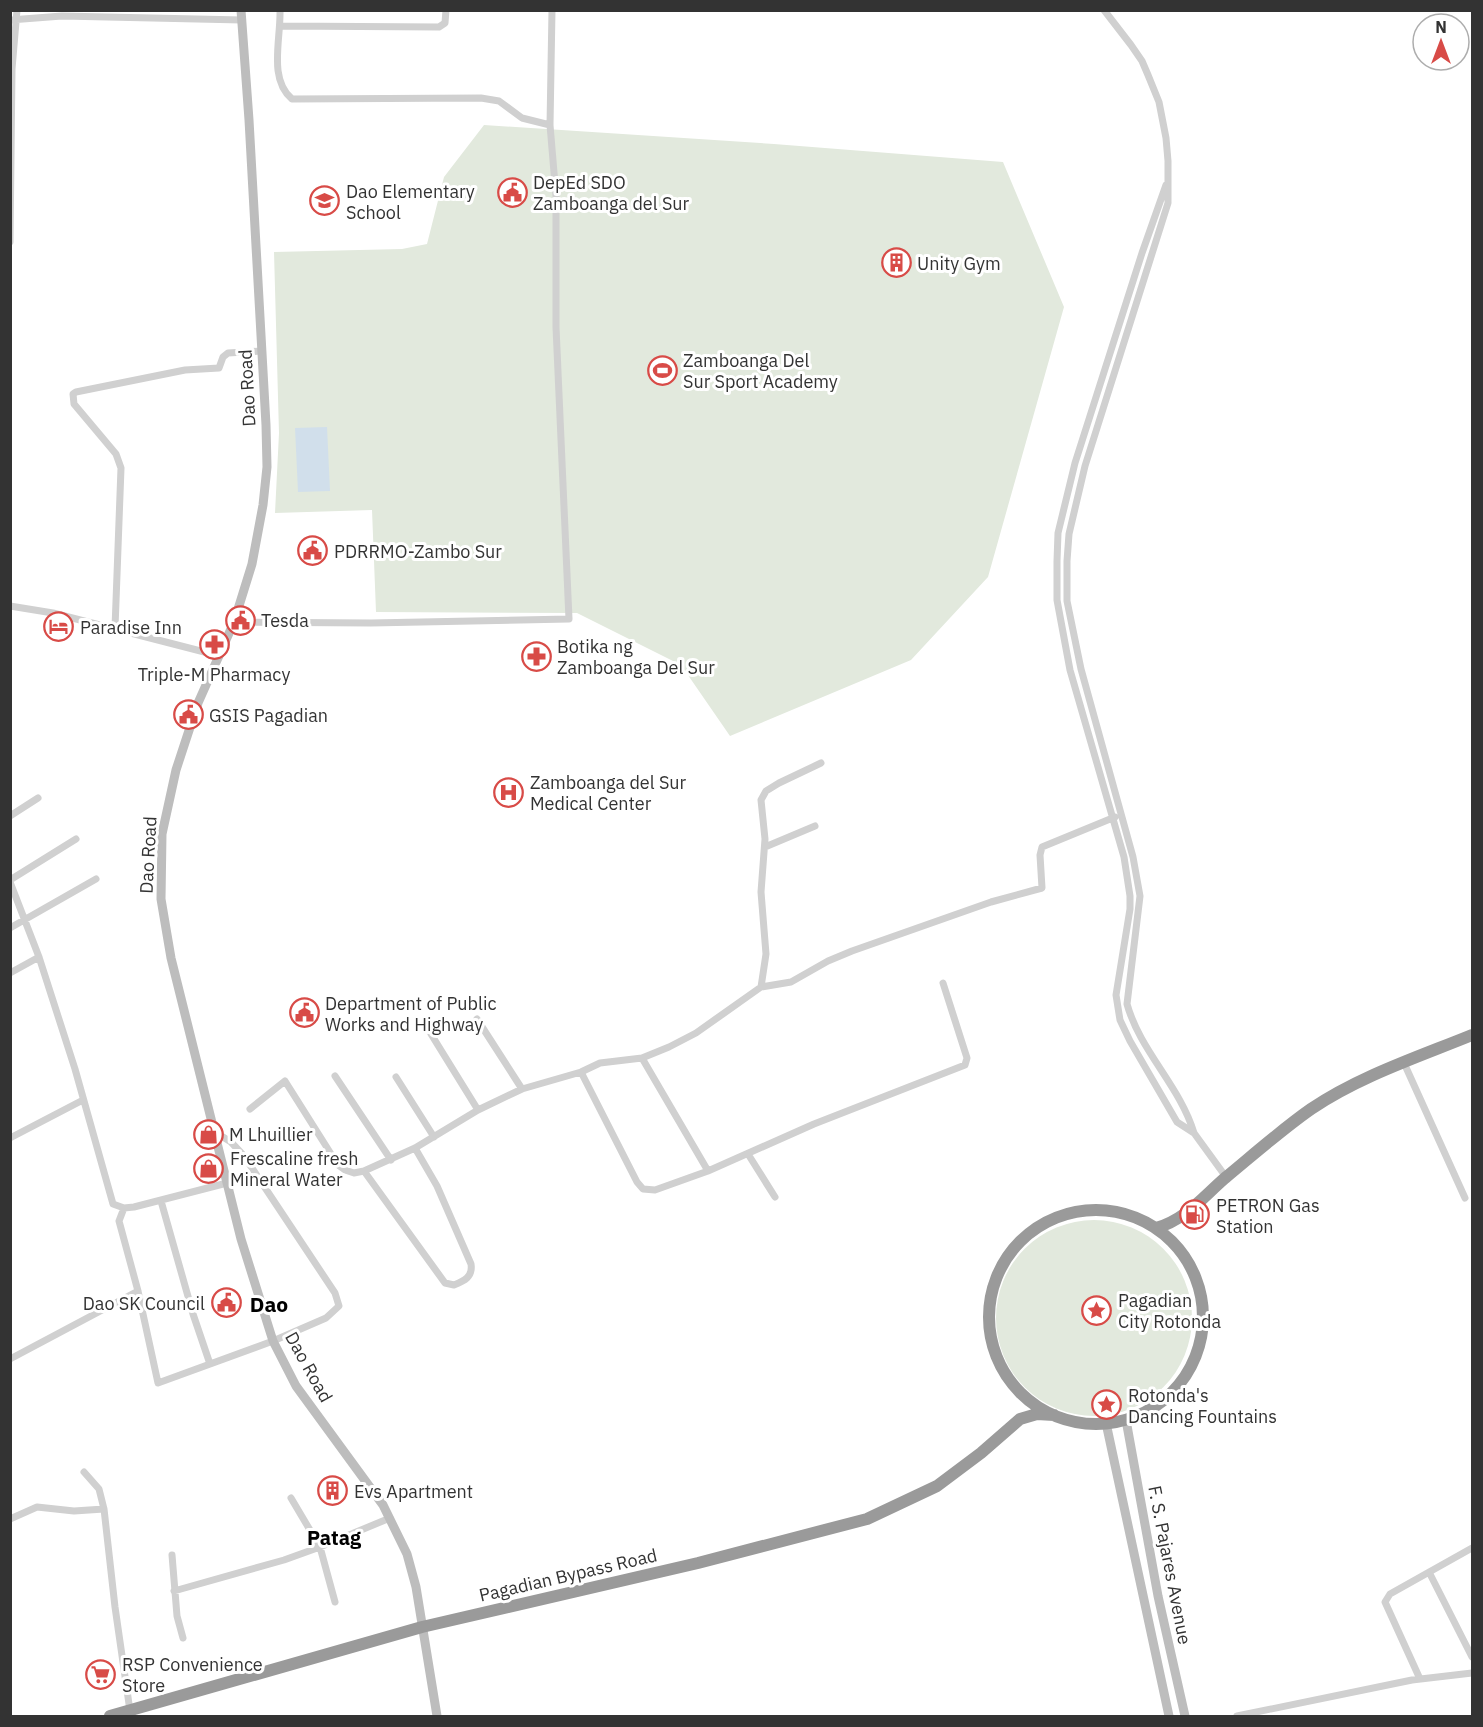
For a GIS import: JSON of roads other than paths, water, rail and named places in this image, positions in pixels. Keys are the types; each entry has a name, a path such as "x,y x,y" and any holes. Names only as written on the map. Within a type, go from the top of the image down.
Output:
{"highway":[{"path":"1156,1228 1168,1225 1184,1216 1226,1177 1313,1108 1378,1073 1473,1035"},
{"path":"1102,1211 1130,1216 1156,1228 1178,1248 1193,1273 1202,1300 1204,1320 1199,1348 1187,1374 1175,1390 1152,1408 1126,1420 1106,1423 1079,1422 1054,1415 1018,1390 999,1361 990,1327 990,1306 994,1285 1002,1266 1014,1248 1035,1230 1060,1217 1074,1213 1102,1211"},
{"path":"1178,1248 1177,1235 1184,1216"},
{"path":"1012,1425 1019,1408 1018,1390"},
{"name":"Pagadian Bypass Road","path":"110,1716 422,1627 698,1563 867,1519 937,1486 981,1453 1012,1425 1037,1414 1054,1415"}],"street":[{"path":"10,242 11,69 14,20 17,10"},
{"path":"280,10 279,83 292,99 482,98 499,101 522,118 550,125"},
{"path":"280,26 439,27 445,23 446,10"},
{"path":"234,622 371,623 569,619 556,327 556,196 550,125 552,10"},
{"path":"1104,10 1142,61 1159,102 1166,138 1168,203 1096,428 1069,534 1068,601 1080,669 1133,857 1140,896 1127,1004 1140,1036 1189,1116 1194,1133 1226,1177"},
{"path":"14,20 62,16 241,15"},
{"name":"Dao Road","path":"241,15 249,120 267,467 263,505 252,564 234,622 198,703 174,779 162,834 161,899 165,926 214,1132 242,1239 273,1341 296,1386 371,1488 390,1518 407,1554 416,1587 437,1716"},
{"path":"1167,183 1142,253 1078,453 1058,533 1057,600 1070,670 1124,857 1130,896 1130,909 1116,995 1120,1020 1177,1122 1194,1133"},
{"path":"115,628 121,468 116,454 74,404 73,394 184,370 219,368 223,357 228,353 261,351"},
{"path":"10,606 53,613 219,656"},
{"path":"761,987 766,954 761,884 765,847 761,800 778,783 821,763"},
{"path":"10,816 38,798"},
{"path":"250,1109 285,1081 338,1165 354,1173 364,1171 415,1148 478,1110 522,1089 580,1072 604,1062 642,1058 669,1047 696,1034 761,987 791,982 828,961 852,951 992,902 1042,888 1040,855 1042,847 1121,814"},
{"path":"765,847 815,826"},
{"path":"76,839 10,881 39,957 111,1200 118,1207 124,1208 161,1201 227,1183"},
{"path":"10,928 96,879"},
{"path":"10,973 39,957"},
{"path":"580,1072 637,1182 644,1189 655,1190 708,1171 814,1124 965,1065 967,1058 944,983"},
{"path":"477,1019 522,1089"},
{"path":"431,1035 478,1110"},
{"path":"642,1058 708,1171"},
{"path":"1404,1063 1465,1198"},
{"path":"335,1076 391,1160"},
{"path":"396,1077 434,1137"},
{"path":"10,1138 83,1100"},
{"path":"124,1208 118,1221 138,1291 158,1383 273,1341 326,1318 339,1306 338,1300 244,1156 231,1142 214,1132"},
{"path":"364,1171 445,1283 454,1285 464,1281 471,1274 471,1264 437,1186 415,1148"},
{"path":"748,1154 775,1197"},
{"path":"161,1201 193,1314 210,1364"},
{"path":"10,1359 138,1291"},
{"name":"F. S. Pajares Avenue","path":"1126,1420 1158,1596 1185,1716"},
{"name":"F. S. Pajares Avenue","path":"1106,1423 1169,1716"},
{"path":"84,1472 99,1489 104,1509 130,1711"},
{"path":"291,1498 320,1548 335,1602"},
{"path":"10,1519 37,1507 74,1511 104,1509"},
{"path":"174,1591 252,1570 320,1548 390,1518"},
{"path":"1420,1679 1385,1602 1390,1594 1472,1548"},
{"path":"172,1555 177,1616 183,1638"},
{"path":"1429,1572 1473,1657"},
{"path":"1237,1716 1420,1679 1473,1673"}],"place":[{"name":"DepEd SDO Zamboanga del Sur","path":"512,192"},
{"name":"Dao Elementary School","path":"325,201"},
{"name":"Unity Gym","path":"896,263"},
{"name":"Zamboanga Del Sur Sport Academy","path":"662,370"},
{"name":"PDRRMO-Zambo Sur","path":"313,551"},
{"name":"Tesda","path":"240,620"},
{"name":"Paradise Inn","path":"59,627"},
{"name":"Triple-M Pharmacy","path":"214,645"},
{"name":"Botika ng Zamboanga Del Sur","path":"536,656"},
{"name":"GSIS Pagadian","path":"188,715"},
{"name":"Zamboanga del Sur Medical Center","path":"509,792"},
{"name":"Department of Public Works and Highway","path":"304,1013"},
{"name":"M Lhuillier","path":"208,1134"},
{"name":"Frescaline fresh Mineral Water","path":"209,1168"},
{"name":"PETRON Gas Station","path":"1195,1215"},
{"name":"Dao SK Council","path":"226,1303"},
{"name":"Pagadian City Rotonda","path":"1097,1310"},
{"name":"Rotonda's Dancing Fountains","path":"1107,1405"},
{"name":"Evs Apartment","path":"333,1491"},
{"name":"RSP Convenience Store","path":"101,1674"}],"district":[{"name":"Dao","path":"269,1304"},
{"name":"Patag","path":"334,1537"}]}
